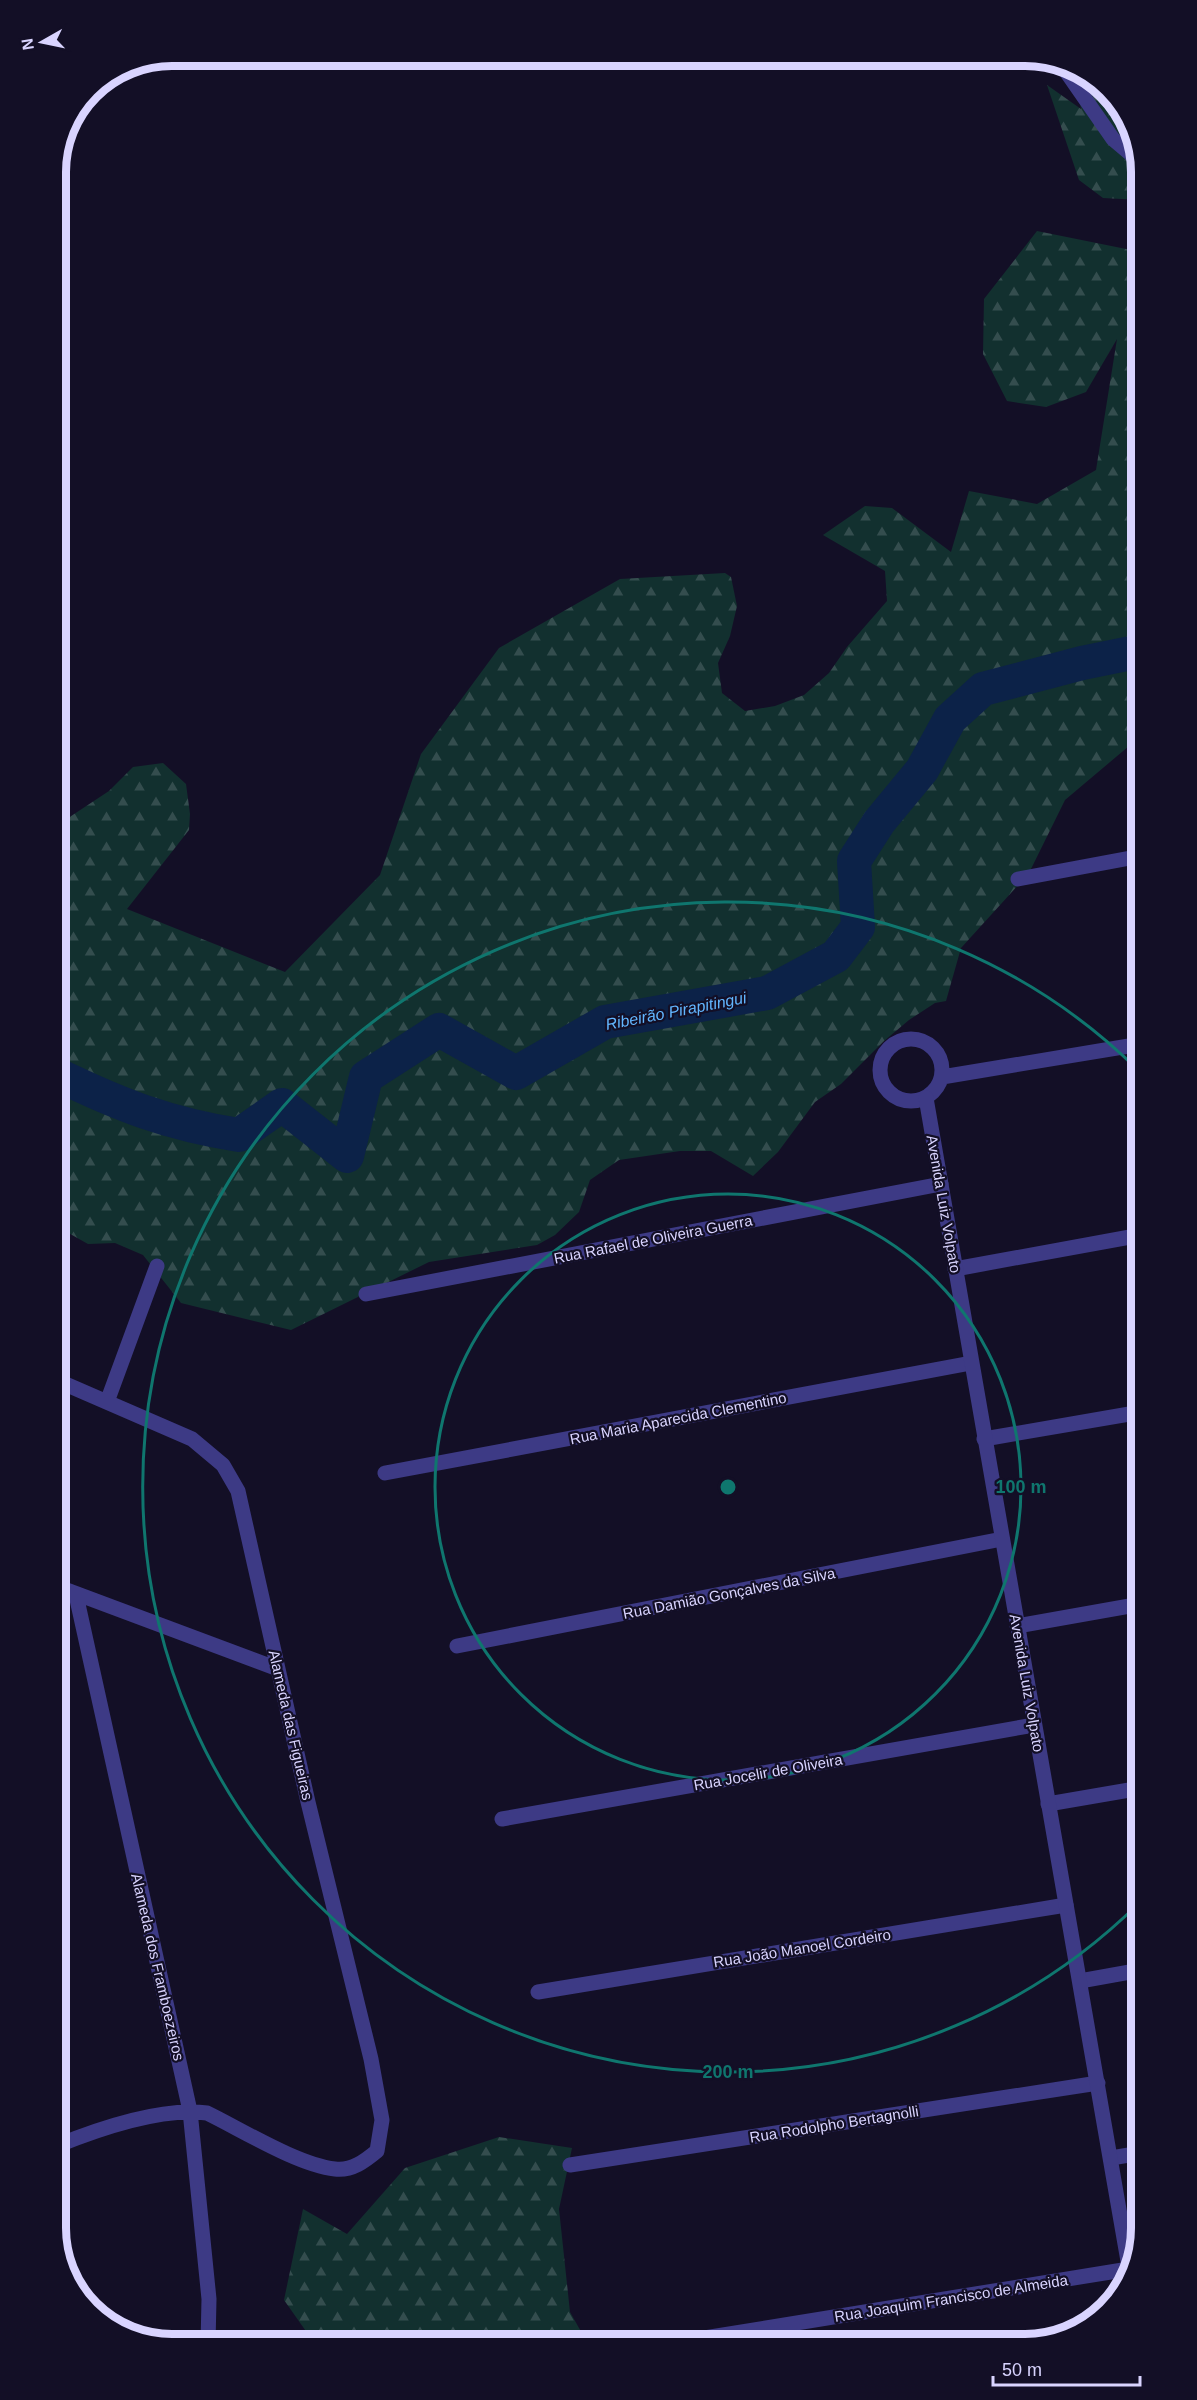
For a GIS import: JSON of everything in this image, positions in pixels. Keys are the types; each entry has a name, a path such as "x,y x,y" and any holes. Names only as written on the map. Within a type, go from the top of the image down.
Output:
{"street":[{"path":"1069,76 1113,139 1129,153"},
{"path":"1018,879 1131,858"},
{"path":"909,1038 926,1042 939,1054 942,1077 935,1090 926,1098 912,1101 900,1099 890,1093 883,1083 880,1071 882,1059 897,1041 909,1038"},
{"path":"942,1077 1131,1046"},
{"name":"Avenida Luiz Volpato","path":"926,1098 1127,2255"},
{"name":"Rua Rafael de Oliveira Guerra","path":"366,1294 941,1184"},
{"path":"955,1269 1131,1236"},
{"path":"107,1402 157,1266"},
{"name":"Rua Maria Aparecida Clementino","path":"385,1473 971,1363"},
{"name":"Alameda das Figueiras","path":"66,1384 192,1439 223,1466 238,1491 371,2058 382,2120 377,2151 360,2165 337,2169 308,2162 207,2113 190,2111"},
{"path":"984,1439 1131,1414"},
{"name":"Rua Damião Gonçalves da Silva","path":"457,1646 1002,1539"},
{"path":"66,1590 278,1669"},
{"name":"Alameda dos Framboezeiros","path":"76,1595 190,2111 209,2299 208,2334"},
{"path":"1017,1626 1131,1607"},
{"name":"Rua Jocelir de Oliveira","path":"502,1819 1034,1725"},
{"path":"1048,1804 1131,1790"},
{"name":"Rua João Manoel Cordeiro","path":"538,1992 1066,1905"},
{"path":"1080,1981 1131,1972"},
{"name":"Rua Rodolpho Bertagnolli","path":"570,2165 1098,2083"},
{"path":"66,2143 167,2112 190,2111"},
{"path":"1111,2158 1131,2155"},
{"name":"Rua Joaquim Francisco de Almeida","path":"728,2334 1122,2269"}],"green space":[{"path":"1077,82 1083,83 1100,97 1117,119 1123,132 1130,159 1131,199 1103,198 1079,180 1047,85 1081,109"},
{"path":"1037,231 1131,250 1131,747 1129,746 1065,800 1029,873 961,948 946,1001 935,1003 909,1020 884,1041 841,1084 815,1102 778,1152 753,1176 711,1151 680,1151 619,1160 590,1180 579,1212 555,1235 537,1245 429,1262 291,1330 181,1303 143,1255 115,1243 88,1244 66,1232 66,819 109,791 133,767 163,763 186,784 190,814 189,830 127,909 285,972 380,875 421,754 499,648 620,579 725,573 731,577 737,606 730,636 718,663 722,693 745,711 775,706 804,695 829,673 847,647 887,601 885,571 823,535 865,506 892,508 951,552 969,491 1037,504 1096,470 1117,339 1086,392 1046,407 1007,401 983,354 984,299"},
{"path":"499,2137 572,2148 559,2209 570,2312 582,2334 308,2334 284,2300 303,2209 347,2234 405,2168"}],"waterway":[{"name":"Ribeirão Pirapitingui","path":"66,1079 145,1112 189,1125 239,1135 282,1105 347,1156 366,1077 439,1030 516,1073 605,1022 767,993 836,956 858,927 854,861 879,822 922,770 950,719 983,689 1082,663 1131,653"}]}
